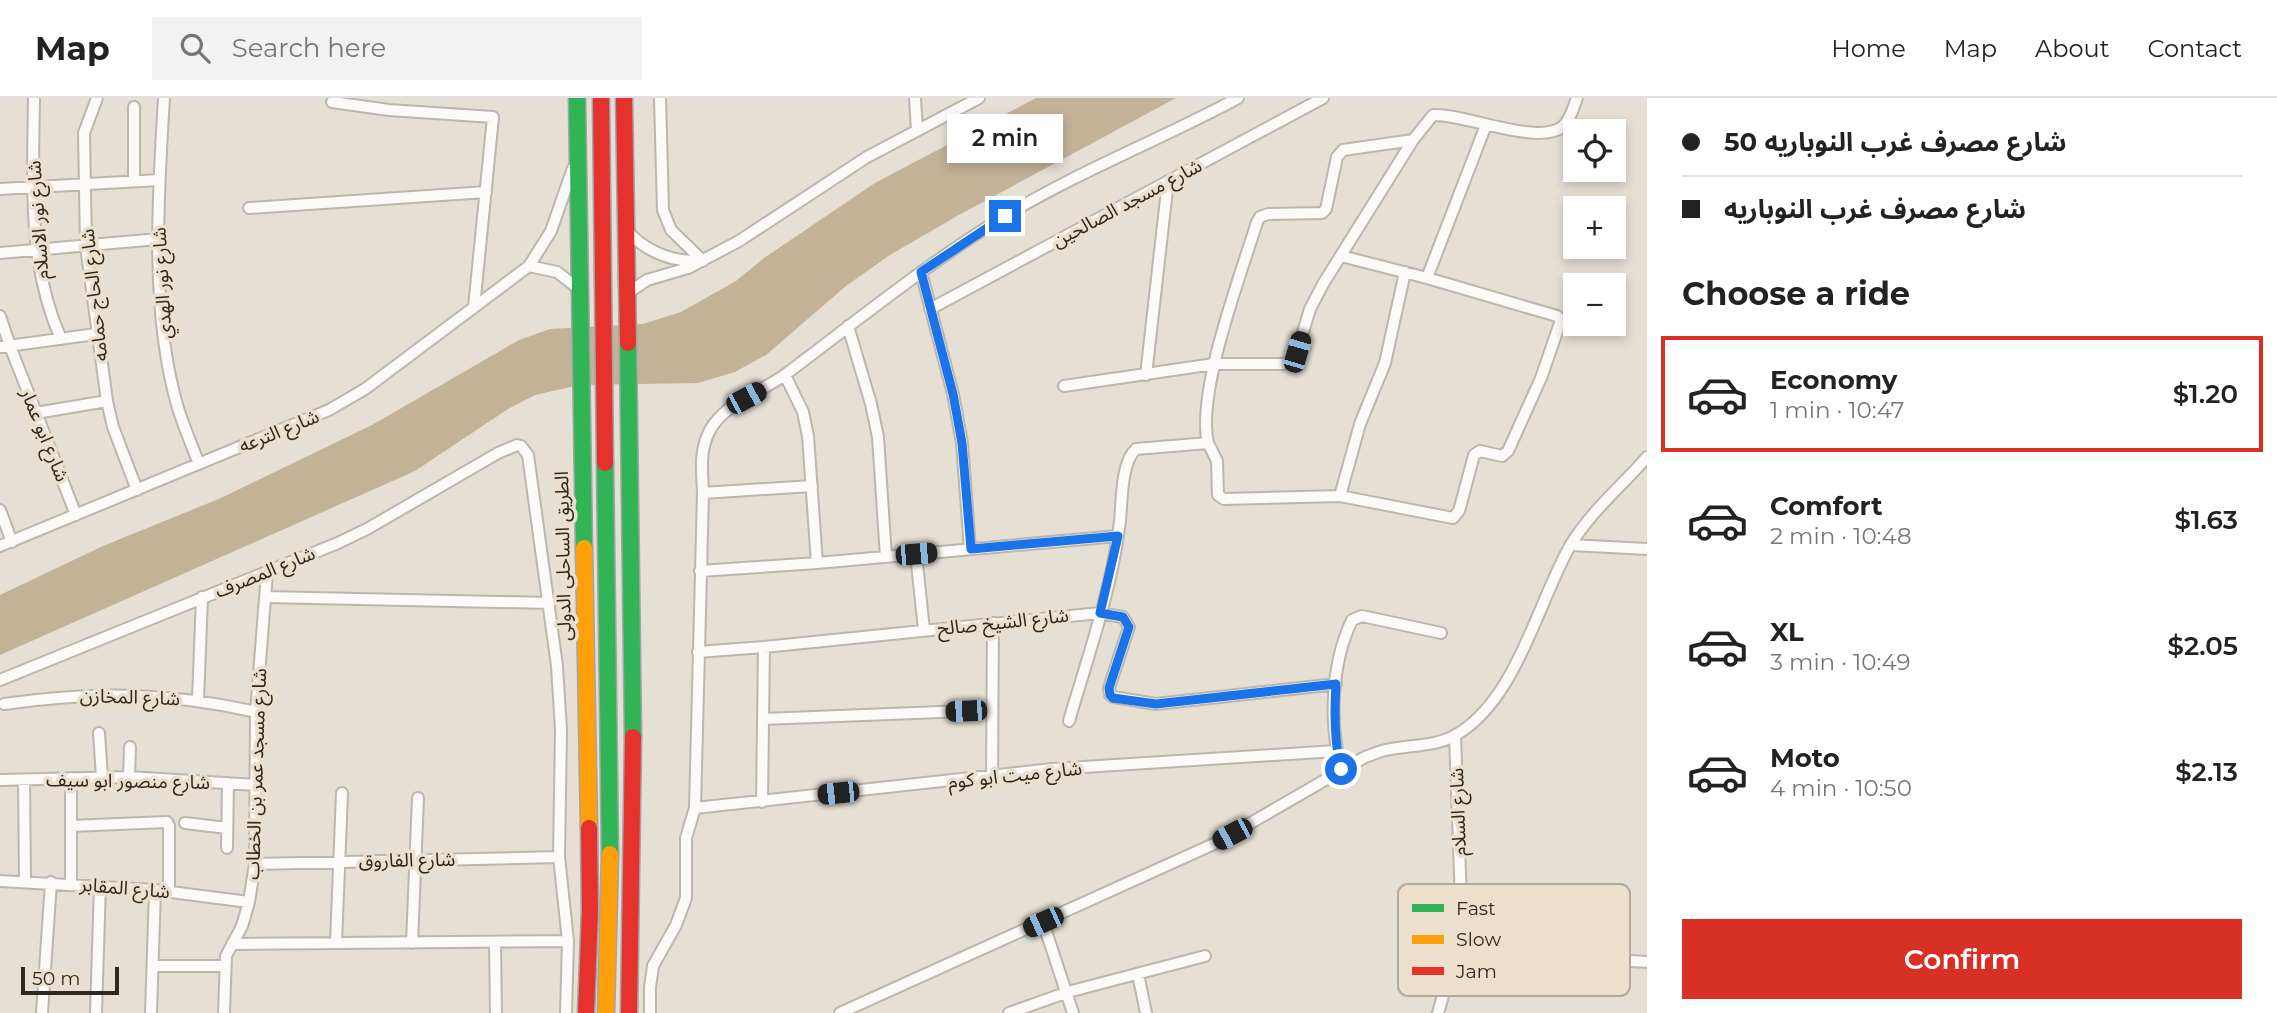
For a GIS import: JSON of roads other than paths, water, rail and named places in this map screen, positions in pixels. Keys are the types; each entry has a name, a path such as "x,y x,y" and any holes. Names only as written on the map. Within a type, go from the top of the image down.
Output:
{"highway":[{"name":"الطريق الساحلى الدولى","path":"577,98 590,910 586,1013"},
{"path":"601,98 609,931 606,1013"},
{"path":"624,98 633,905 629,1013"}],"street":[{"name":"شارع نور الاسلام","path":"34,98 33,187 36,251 44,296 61,339"},
{"name":"شارع الحاج حمامه","path":"97,98 85,133 86,246 107,401 113,427 137,490"},
{"name":"شارع نور الهدي","path":"164,98 158,239 162,315 178,408 199,464"},
{"path":"660,98 663,210 670,230 703,261"},
{"path":"915,98 917,131"},
{"path":"626,295 647,280 677,273 739,241 837,176 979,98"},
{"path":"650,1013 653,966 676,925 686,898 686,838 695,808 703,493 701,454 710,430 728,408 771,385 921,272 1005,216 1238,98"},
{"name":"شارع مسجد الصالحين","path":"930,309 1324,98"},
{"path":"1064,386 1214,364 1291,362 1297,352 1310,309 1413,141 1433,115 1520,131 1556,131 1567,121 1577,98"},
{"path":"332,102 389,110 492,117 474,307"},
{"path":"134,107 134,181"},
{"path":"1427,278 1486,125"},
{"path":"1341,256 1560,317 1561,321 1541,378 1506,454 1498,456 1480,451 1474,456 1459,511 1453,518 1340,496 1224,499 1218,495 1217,461 1208,443 1206,422 1214,364 1260,217 1268,214 1322,213 1326,209 1339,153 1367,146 1413,141"},
{"name":"شارع الترعه","path":"0,546 341,404 365,390 529,266 551,231 568,180 578,161"},
{"path":"0,190 159,180"},
{"path":"1146,375 1168,181"},
{"path":"250,208 486,192"},
{"path":"625,229 655,252 680,260 703,261"},
{"path":"0,253 158,239"},
{"path":"529,266 558,272 579,290"},
{"path":"921,272 953,394 962,443 971,549"},
{"path":"1340,496 1360,424 1385,363 1405,272"},
{"name":"شارع ابو عمار","path":"0,316 5,346 36,413 76,515"},
{"path":"848,326 878,437 886,557"},
{"path":"5,346 96,334"},
{"path":"785,375 803,412 808,436 817,563"},
{"path":"36,413 107,401"},
{"path":"1069,721 1100,613 1118,536 1126,462 1132,452 1142,447 1208,443"},
{"name":"شارع المصرف","path":"0,681 202,597 267,573 367,529 464,471 498,453 521,446 528,455 550,603"},
{"path":"840,1013 1216,843 1365,757 1388,749 1439,742 1455,735 1482,713 1509,676 1571,545 1592,516 1647,457"},
{"path":"1634,472 1647,472"},
{"path":"703,493 811,486"},
{"path":"0,510 12,542"},
{"path":"700,570 817,563 1118,536"},
{"path":"1571,545 1647,549"},
{"path":"916,554 924,630"},
{"name":"شارع مسجد عمر بن الخطاب","path":"224,1013 225,966 232,944 242,926 255,864 256,712 267,573"},
{"path":"198,700 202,597"},
{"path":"265,597 550,603 561,730 559,857 568,941 566,1013"},
{"path":"1100,613 1123,617 1129,627 1109,688 1113,698 1156,704 1336,684"},
{"name":"شارع الشيخ صالح","path":"698,652 764,648 1100,613"},
{"path":"1341,769 1336,751 1334,718 1336,684 1350,623 1362,616 1441,633"},
{"path":"992,776 993,623"},
{"path":"762,802 764,648"},
{"name":"شارع المخازن","path":"4,704 100,694 149,695 198,700 256,712"},
{"path":"763,719 991,710"},
{"path":"99,733 102,777"},
{"name":"شارع السلام","path":"1455,735 1460,884"},
{"path":"129,777 131,747"},
{"name":"شارع ميت ابو كوم","path":"695,808 1052,769 1336,751"},
{"name":"شارع منصور ابو سيف","path":"0,780 129,777 256,785"},
{"path":"71,778 71,883"},
{"path":"24,780 25,881"},
{"path":"227,848 228,783"},
{"path":"336,943 342,793"},
{"path":"412,943 418,798"},
{"path":"72,826 167,822 169,892"},
{"path":"185,823 227,828"},
{"name":"شارع الفاروق","path":"255,864 559,857"},
{"name":"شارع المقابر","path":"0,881 100,885 249,902"},
{"path":"43,1013 51,882"},
{"path":"96,1013 100,885"},
{"path":"151,1013 155,890"},
{"path":"1043,922 1073,1013"},
{"path":"232,944 568,941"},
{"path":"495,942 496,1013"},
{"path":"1009,1013 1068,992 1205,956"},
{"path":"153,966 225,966"},
{"path":"1138,974 1146,1013"},
{"name":"شارع السلام","path":"1438,1013 1443,996"}]}
